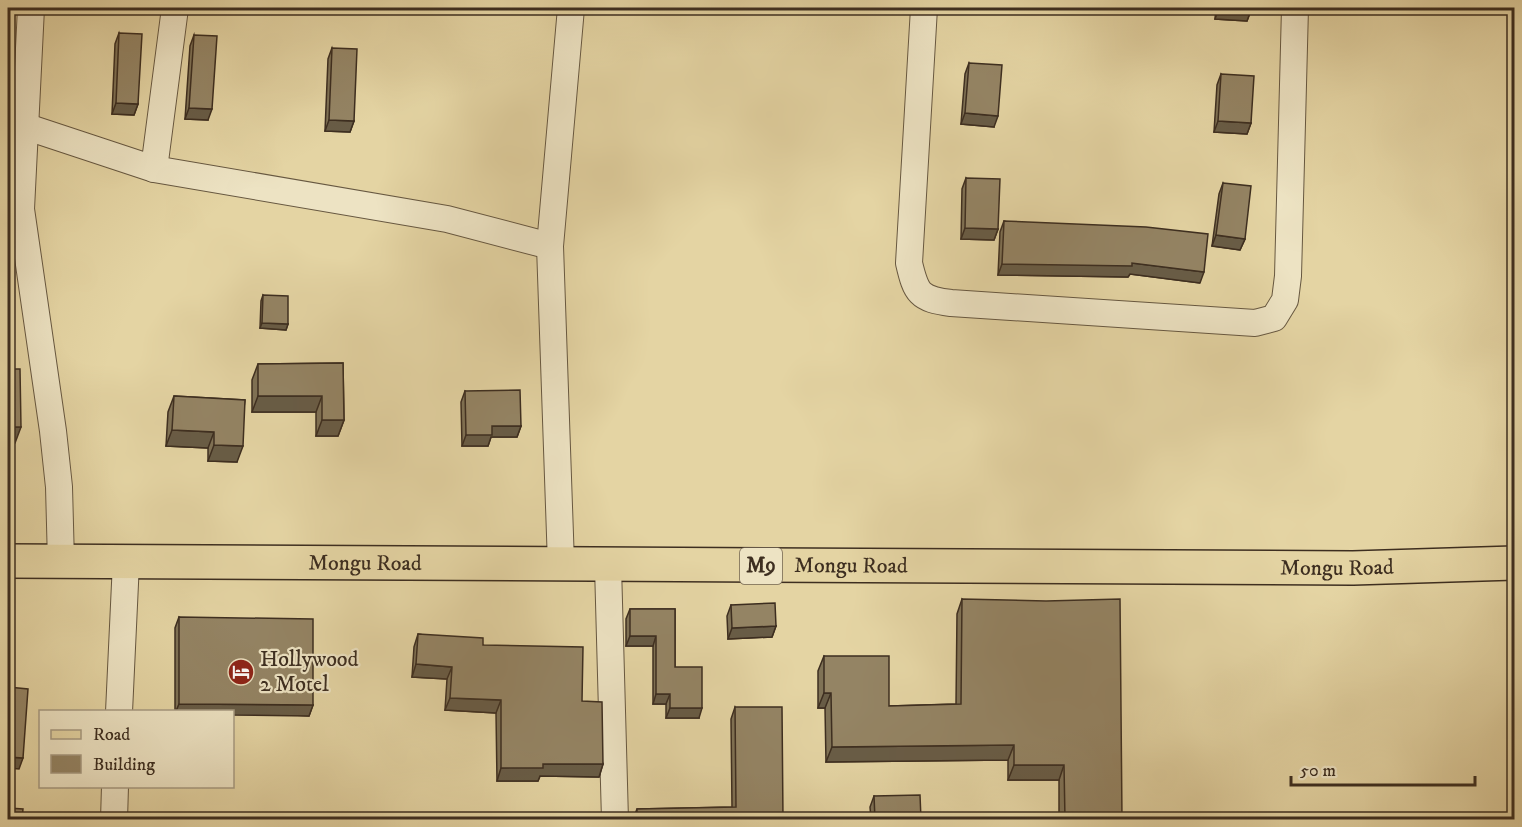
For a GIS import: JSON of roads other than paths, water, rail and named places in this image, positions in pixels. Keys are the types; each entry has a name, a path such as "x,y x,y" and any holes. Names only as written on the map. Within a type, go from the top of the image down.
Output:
{"main road":[{"name":"Mongu Road","path":"8,561 608,566 1353,568 1515,563"}],"street":[{"path":"31,8 24,126 14,204 53,431 59,488 61,562"},
{"path":"154,169 175,8"},
{"path":"561,564 550,246 571,8"},
{"path":"924,8 909,263 914,287 931,301 1254,323 1274,318 1285,300 1288,276 1294,8"},
{"path":"24,126 154,169 447,219 550,246"},
{"path":"119,710 126,562"},
{"path":"608,566 615,819"},
{"path":"114,819 115,788"}],"place":[{"name":"Hollywood 2 Motel","path":"241,672"}]}
